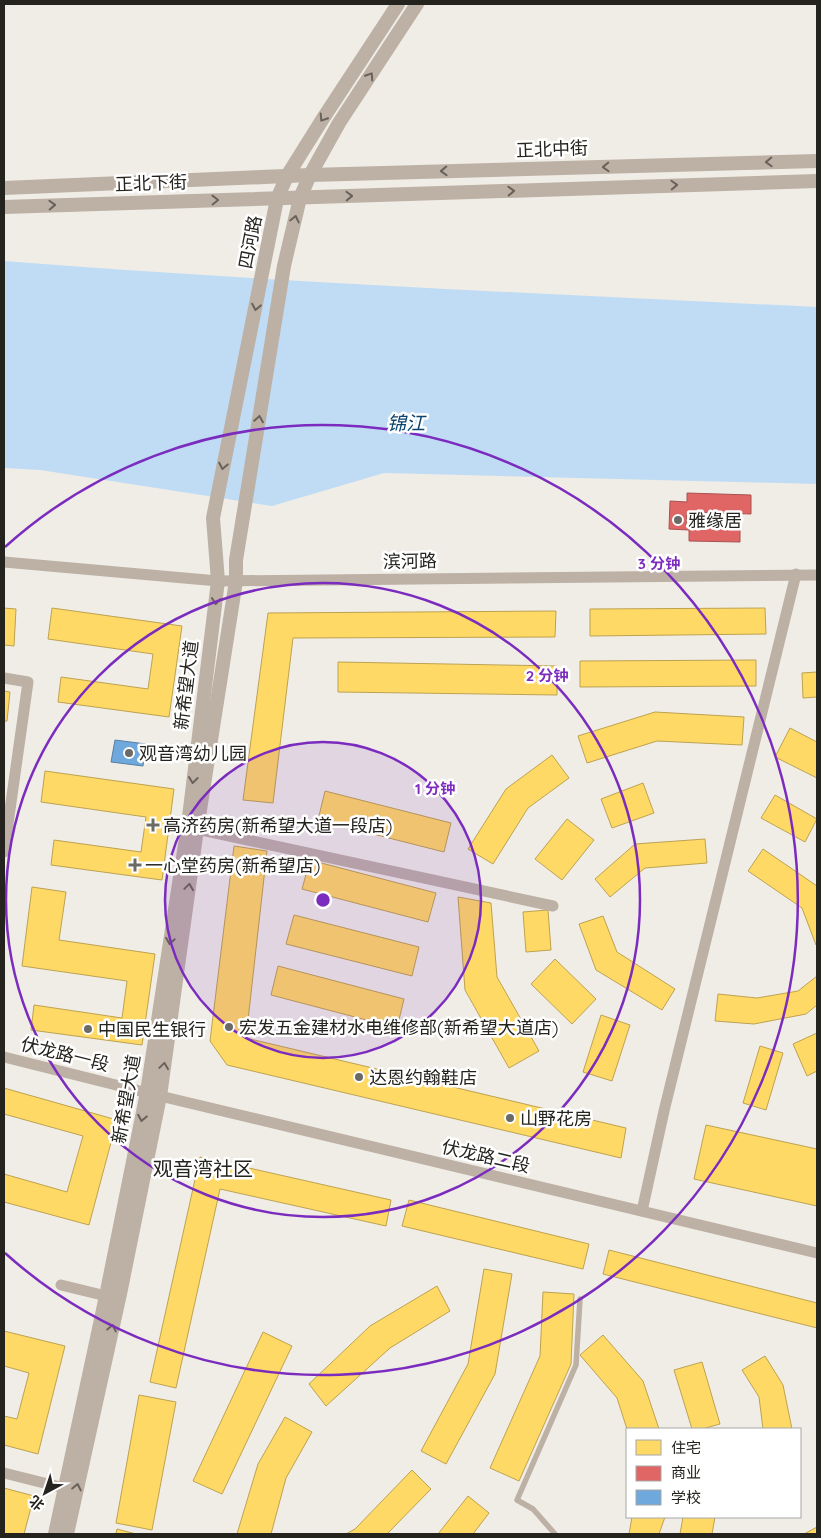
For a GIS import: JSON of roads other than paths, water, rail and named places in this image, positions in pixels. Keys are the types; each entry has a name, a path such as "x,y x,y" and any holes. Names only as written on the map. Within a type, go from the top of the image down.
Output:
{"street":[{"name":"四河路","path":"213,518 277,199 288,176 322,120 398,4"},
{"path":"67,1534 120,1294 197,829 236,581 236,560 242,519 284,266 300,198 310,175 339,123 418,4"},
{"name":"正北中街","path":"288,176 817,161"},
{"name":"正北下街","path":"4,188 288,176"},
{"path":"300,198 817,181"},
{"name":"正北下街","path":"4,207 300,198"},
{"name":"新希望大道","path":"55,1534 106,1296 154,1094 218,581 213,518"},
{"name":"滨河路","path":"4,562 218,581 817,575"},
{"path":"642,1211 664,1111 796,574"},
{"path":"4,678 28,682 4,852"},
{"path":"197,829 554,906"},
{"name":"伏龙路一段","path":"4,1057 154,1094"},
{"name":"伏龙路二段","path":"154,1094 817,1253"},
{"path":"61,1286 106,1296"},
{"path":"4,1473 64,1488"}],"lane":[{"path":"555,1534 533,1509 517,1500 576,1365 580,1299"}],"water":[{"name":"锦江","path":"4,261 308,281 817,307 817,484 384,473 272,506 40,470 4,468"}],"place":[{"name":"雅缘居","path":"678,520"},
{"name":"观音湾幼儿园","path":"129,753"},
{"name":"高济药房(新希望大道一段店)","path":"153,825"},
{"name":"一心堂药房(新希望店)","path":"135,865"},
{"name":"宏发五金建材水电维修部(新希望大道店)","path":"229,1027"},
{"name":"中国民生银行","path":"88,1029"},
{"name":"达恩约翰鞋店","path":"359,1077"},
{"name":"山野花房","path":"510,1118"}],"district":[{"name":"观音湾社区","path":"203,1168"}]}
